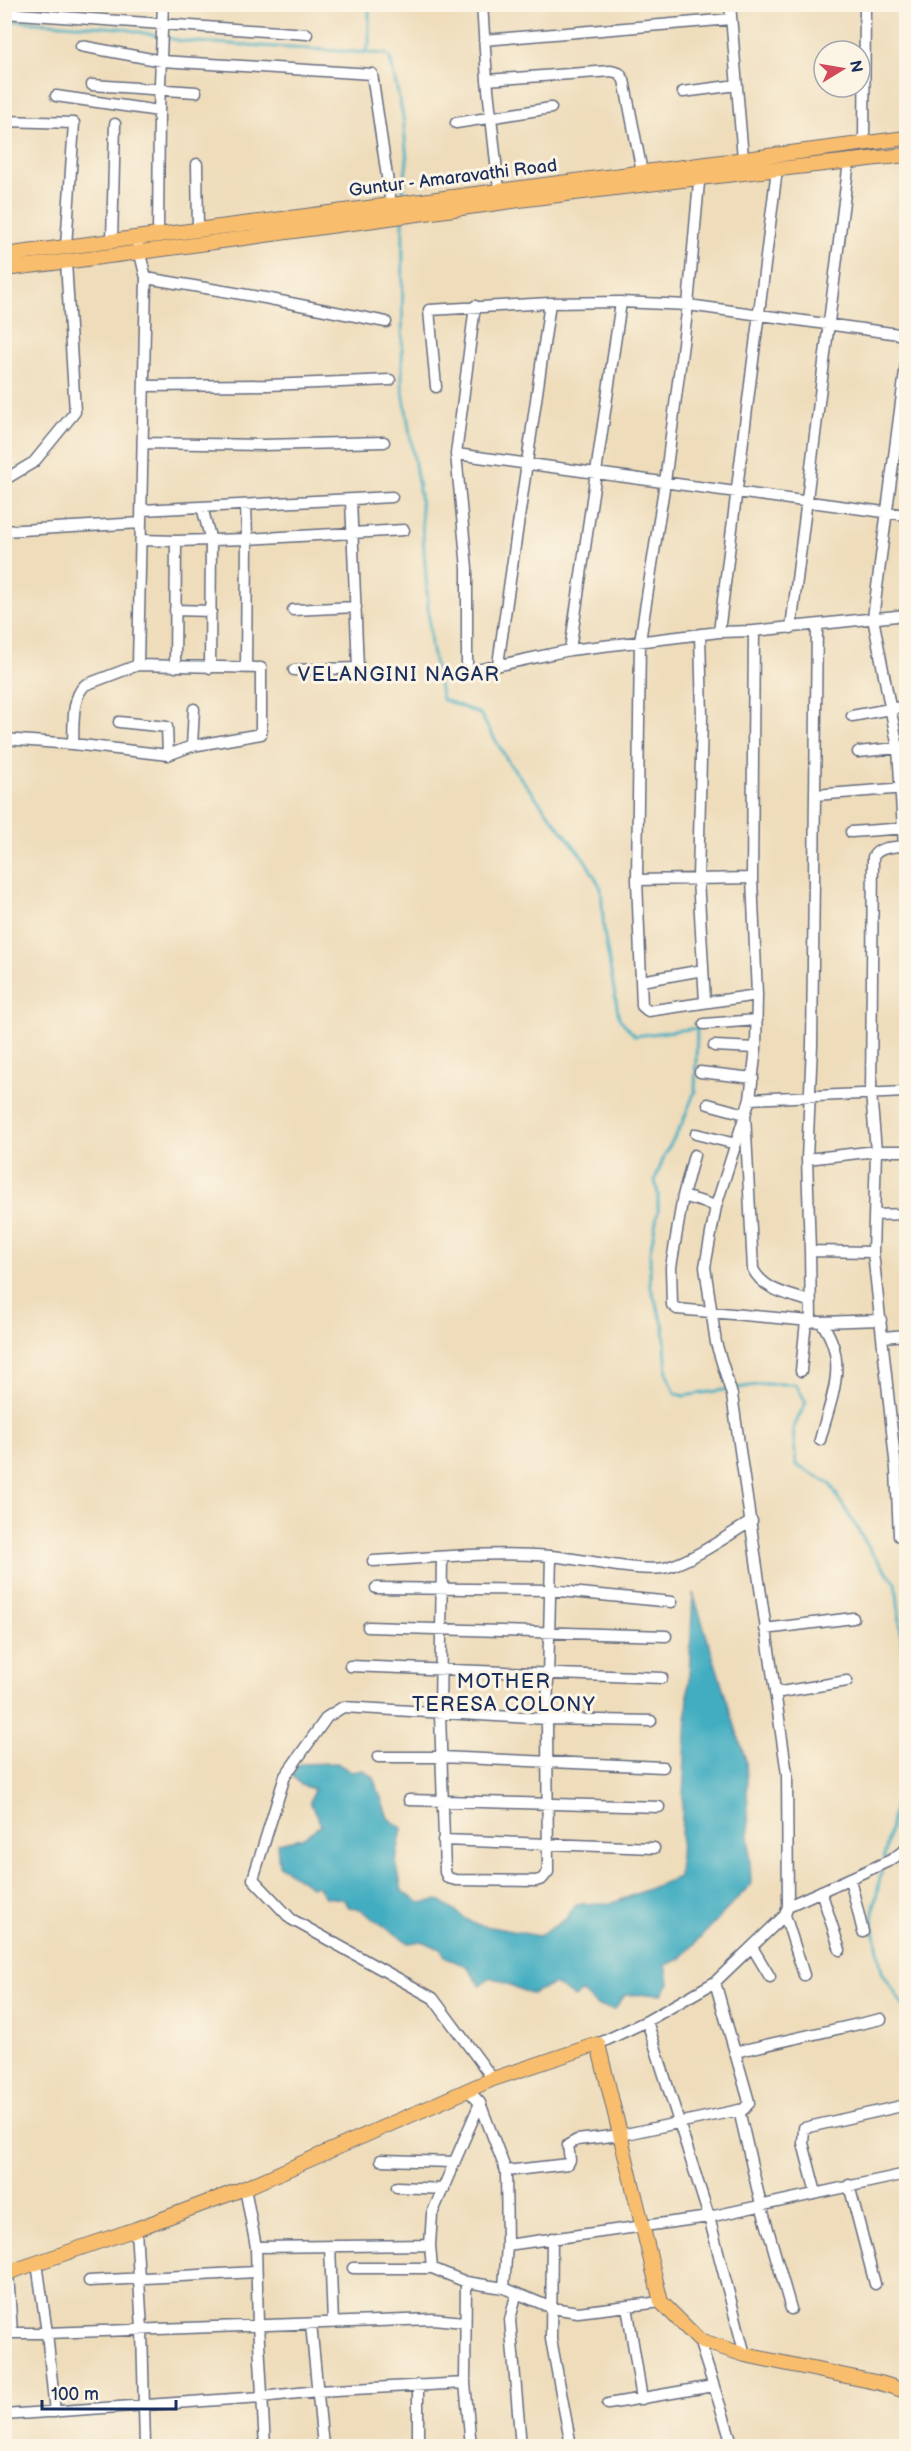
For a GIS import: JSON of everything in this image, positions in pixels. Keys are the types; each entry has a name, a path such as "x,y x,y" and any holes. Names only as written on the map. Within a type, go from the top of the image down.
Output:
{"main road":[{"name":"Guntur - Amaravathi Road","path":"4,270 140,254 500,189 906,138"},
{"name":"Guntur - Amaravathi Road","path":"4,255 198,229 699,178 906,154"},
{"path":"6,2273 136,2229 245,2188 493,2079 598,2044 645,2228 661,2302 699,2340 745,2355 906,2391"}],"street":[{"path":"158,235 159,111 164,4"},
{"path":"482,4 487,80 500,189"},
{"path":"730,4 743,158"},
{"path":"864,142 865,4"},
{"path":"7,10 162,28 307,34"},
{"path":"484,40 731,19"},
{"path":"81,46 162,61 372,74 400,208"},
{"path":"487,80 611,70 619,73 624,80 642,171"},
{"path":"92,85 196,92"},
{"path":"683,92 737,85"},
{"path":"56,96 159,111"},
{"path":"456,123 551,108"},
{"path":"4,121 74,123 66,247"},
{"path":"112,241 116,124"},
{"path":"791,628 849,161"},
{"path":"197,164 198,229"},
{"path":"701,164 688,305 665,483 640,641 637,880 640,981 644,1010 757,995"},
{"path":"719,632 777,169"},
{"path":"136,238 146,278 138,665"},
{"path":"4,480 34,462 75,411 66,262"},
{"path":"146,278 386,322"},
{"path":"436,387 429,310 550,303 621,302 688,305 906,335"},
{"path":"570,650 598,472 621,302"},
{"path":"498,664 550,303"},
{"path":"475,306 456,454 467,568 467,672 570,650 719,632 817,626 906,615"},
{"path":"899,1536 901,1468 873,1252 876,1151 871,1093 873,857 882,849 905,846 905,828 902,748 890,709 873,618 906,364"},
{"path":"144,386 268,385 390,380"},
{"path":"143,443 263,445 384,442"},
{"path":"456,454 906,515"},
{"path":"142,510 392,497"},
{"path":"294,670 358,668 351,500"},
{"path":"246,505 246,668"},
{"path":"202,507 211,542 210,668"},
{"path":"4,531 141,523"},
{"path":"141,540 211,542 404,530"},
{"path":"175,667 176,541"},
{"path":"294,610 356,607"},
{"path":"175,610 210,611"},
{"path":"801,1371 813,1321 807,1159 812,1045 817,626"},
{"path":"754,631 752,878 757,995 756,1048 750,1099 716,1206 705,1267 716,1343 732,1395 752,1521 765,1629 787,1774 787,1911 804,1975"},
{"path":"700,634 702,717 698,879 705,1002"},
{"path":"4,739 168,755 192,746 261,734 261,668 138,665 85,685 76,697 73,744"},
{"path":"852,716 906,706"},
{"path":"192,746 194,709"},
{"path":"119,722 166,727 168,755"},
{"path":"858,752 902,748"},
{"path":"815,795 903,788"},
{"path":"851,832 905,828"},
{"path":"637,880 752,878"},
{"path":"640,981 703,970"},
{"path":"704,1024 757,1020"},
{"path":"714,1046 756,1048"},
{"path":"700,1072 753,1078"},
{"path":"750,1099 906,1092"},
{"path":"708,1104 745,1114"},
{"path":"745,1114 753,1269 758,1279 766,1286 811,1302"},
{"path":"696,1134 735,1144"},
{"path":"807,1159 876,1151 906,1151"},
{"path":"694,1155 683,1197 671,1267 672,1305 677,1309 813,1321 882,1320"},
{"path":"683,1197 716,1206"},
{"path":"874,1215 906,1214"},
{"path":"810,1251 873,1252"},
{"path":"813,1321 834,1344 838,1365 820,1440"},
{"path":"883,1337 906,1335"},
{"path":"373,1561 509,1554 551,1556 645,1568 666,1568 685,1560 752,1521"},
{"path":"442,1557 440,1713 445,1872 448,1878 456,1880 536,1881 542,1879 548,1872 546,1844 547,1719 551,1556"},
{"path":"376,1588 550,1590 672,1602"},
{"path":"765,1629 853,1618"},
{"path":"368,1627 666,1635"},
{"path":"350,1666 662,1678"},
{"path":"775,1693 847,1681"},
{"path":"493,2079 433,1998 291,1919 253,1879 285,1776 327,1717 343,1707 547,1719 651,1721"},
{"path":"378,1757 441,1757 663,1767"},
{"path":"409,1800 659,1807"},
{"path":"443,1840 654,1848"},
{"path":"598,2044 715,1982 787,1911 821,1891 891,1860 906,1849"},
{"path":"850,1879 863,1932"},
{"path":"821,1891 840,1950"},
{"path":"752,1947 770,1977"},
{"path":"506,2171 568,2164 570,2160 568,2145 571,2142 678,2124 739,2110 747,2106 735,2052 715,1982"},
{"path":"735,2052 881,2019"},
{"path":"647,2020 709,2217 745,2355"},
{"path":"469,2091 480,2103 506,2171 507,2245 504,2288"},
{"path":"432,2268 430,2245 432,2214 480,2103"},
{"path":"816,2193 802,2144 804,2128 906,2105"},
{"path":"739,2110 761,2205 790,2309"},
{"path":"381,2160 454,2162"},
{"path":"507,2245 645,2228 709,2217 906,2174"},
{"path":"849,2185 875,2284"},
{"path":"397,2187 444,2189"},
{"path":"245,2188 256,2247 265,2446"},
{"path":"136,2229 140,2279 145,2446"},
{"path":"552,2238 551,2339 571,2446"},
{"path":"256,2247 430,2245"},
{"path":"330,2246 333,2323"},
{"path":"37,2263 55,2412"},
{"path":"353,2268 432,2268 466,2282 504,2288 516,2295 552,2308 578,2312 661,2302"},
{"path":"89,2281 256,2272"},
{"path":"6,2273 12,2333 433,2319 464,2322"},
{"path":"466,2282 465,2382 471,2446"},
{"path":"516,2295 510,2320 521,2446"},
{"path":"627,2306 642,2399"},
{"path":"311,2324 323,2446"},
{"path":"699,2340 733,2446"},
{"path":"4,2415 465,2382"},
{"path":"418,2385 418,2446"},
{"path":"608,2404 713,2386"}],"water":[{"path":"693,1593 746,1761 751,1884 680,1959 666,1965 669,1983 662,1994 625,1995 615,2009 597,2006 581,1991 575,1998 554,1984 531,1994 491,1977 480,1986 467,1966 446,1958 441,1949 421,1941 409,1943 359,1909 349,1907 344,1899 325,1897 317,1886 311,1887 279,1865 277,1843 302,1838 321,1825 310,1802 314,1789 301,1785 292,1775 299,1764 337,1763 351,1772 363,1770 374,1778 388,1818 402,1828 396,1861 402,1891 420,1903 438,1900 474,1924 539,1936 566,1919 576,1904 613,1903 679,1877"}],"waterway":[{"path":"365,52 369,44 369,4"},
{"path":"4,20 120,28 182,41 386,54 390,58 403,116 407,161 402,199"},
{"path":"403,220 402,385 420,495 431,646 442,699 480,714 509,763 585,860 601,888 604,932 619,1018 635,1036 697,1028 695,1091 655,1180 658,1211 650,1252 650,1285 664,1327 667,1374 675,1393 683,1396 764,1384 795,1384 806,1402 793,1429 796,1465 830,1484 874,1556 896,1583 906,1683"},
{"path":"884,1858 906,1751"},
{"path":"882,1868 872,1918 882,1972 906,2010"}],"district":[{"name":"VELANGINI NAGAR","path":"399,675"},
{"name":"MOTHER TERESA COLONY","path":"504,1694"}]}
